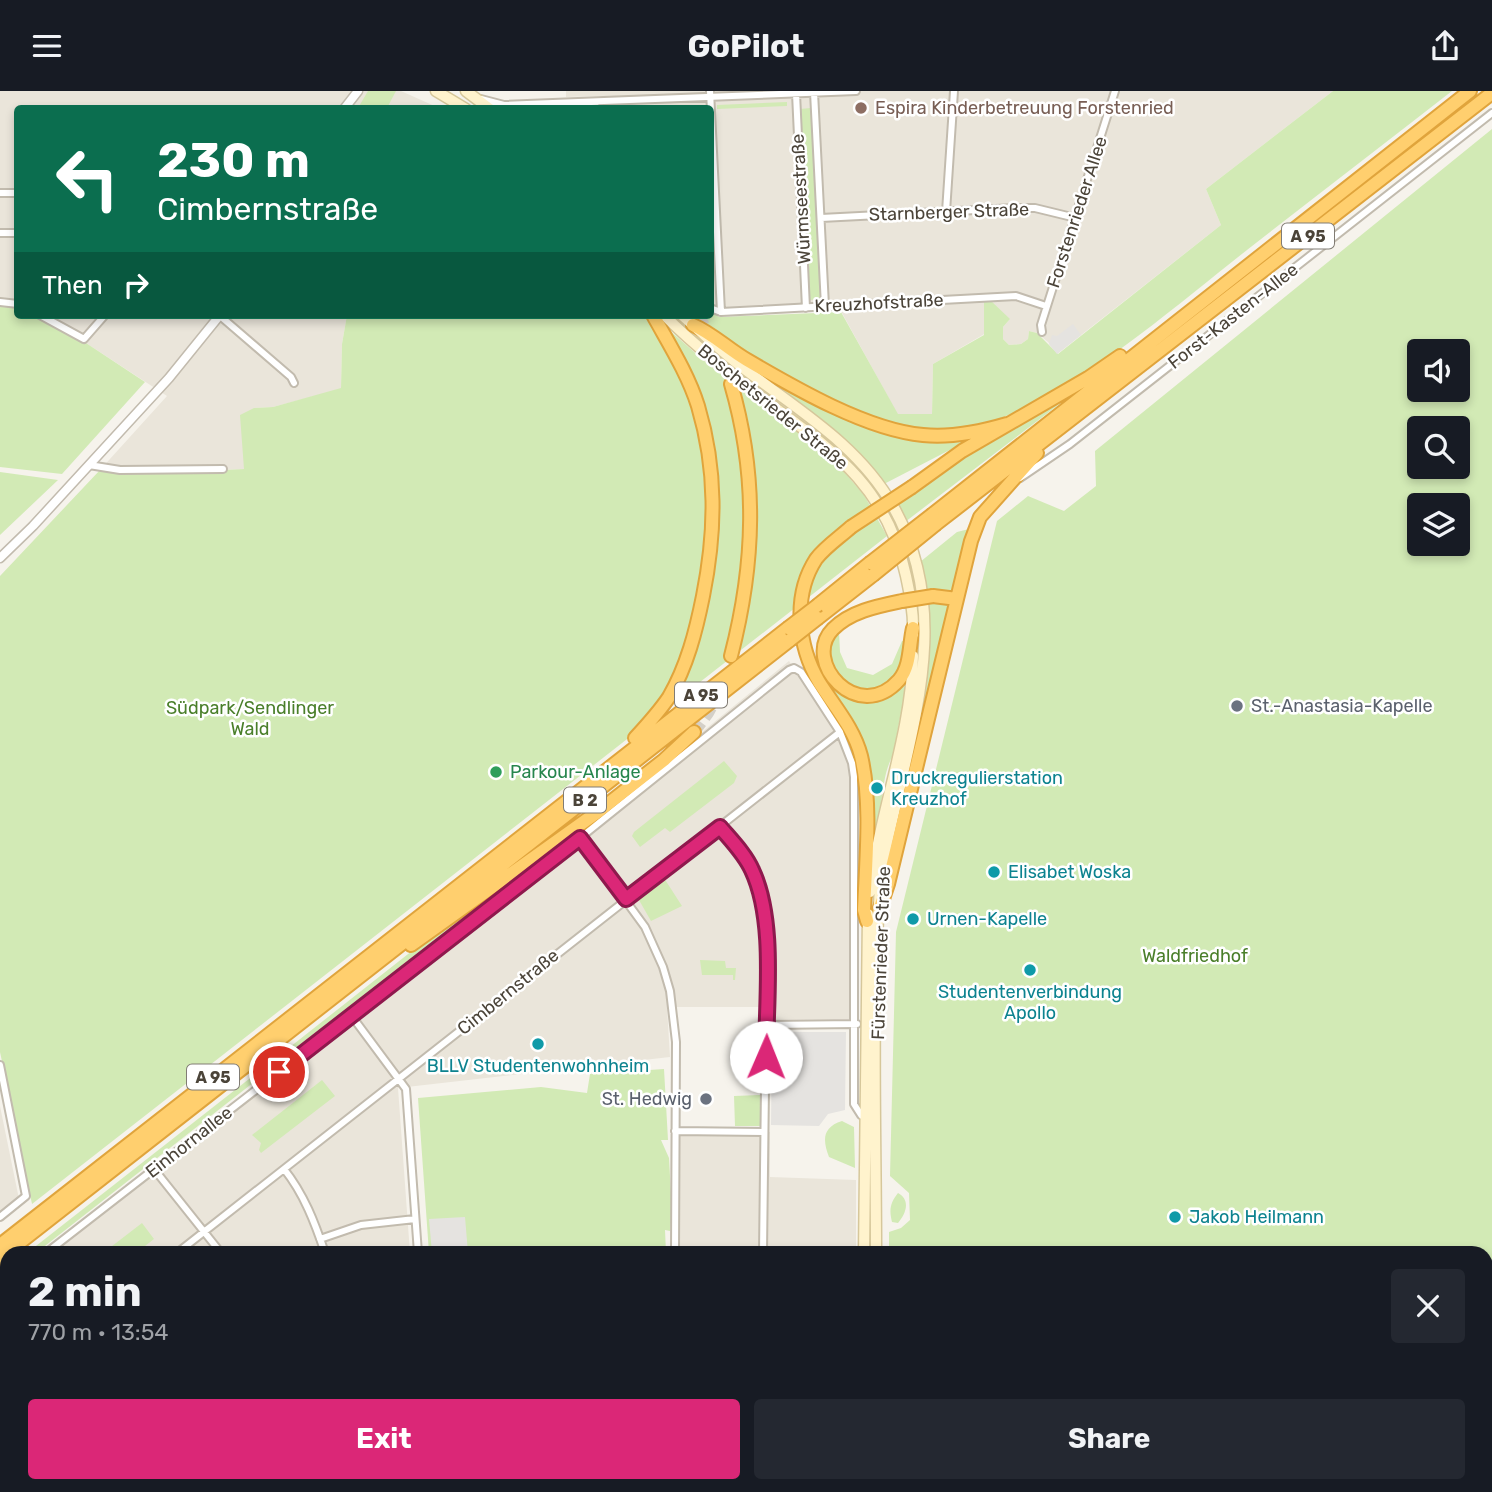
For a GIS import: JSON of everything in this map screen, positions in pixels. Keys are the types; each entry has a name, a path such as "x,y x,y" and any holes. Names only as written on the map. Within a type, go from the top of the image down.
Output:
{"highway":[{"name":"A 95","path":"0,1245 614,762 789,634 935,519 1166,330 1470,91"},
{"name":"A 95","path":"1049,436 1492,93"},
{"path":"614,762 656,715 686,662 698,622 710,558 713,492 706,436 697,403 678,360 655,319"},
{"path":"693,325 789,384 886,427 907,433 939,436 966,434 1007,424"},
{"path":"861,920 864,910 866,780 851,729 810,662 800,618 804,590 817,558 852,527 962,451 1088,378 1145,339 1166,330"},
{"path":"731,384 743,434 751,498 747,586 731,656"},
{"path":"880,908 971,541 980,517 1049,436"},
{"path":"935,519 1049,436"},
{"path":"913,628 908,666 900,679 886,691 870,696 856,695 835,682 828,671 825,645 830,631 846,619 867,609 902,601 933,596 957,599"},
{"name":"B 2","path":"15,1246 789,634"},
{"path":"379,960 398,955 600,811 664,760 694,732"}],"main road":[{"path":"436,91 459,105"},
{"path":"471,94 485,105"},
{"name":"Boschetsrieder Straße","path":"668,319 714,361 810,432 845,463 881,509 901,553 907,581"},
{"name":"Boschetsrieder Straße","path":"686,319 742,367 818,423 854,454 892,504 911,545 918,573"},
{"name":"Fürstenrieder Straße","path":"876,1246 876,977 880,887 923,675 925,610 918,573"},
{"name":"Fürstenrieder Straße","path":"864,1246 865,1118 860,1024 861,920 906,716 912,673 913,628 907,581"},
{"path":"864,1231 876,1231"}],"street":[{"path":"347,105 358,91"},
{"path":"568,105 710,94 856,91"},
{"path":"946,212 954,91"},
{"name":"Forstenrieder Allee","path":"1042,332 1040,328 1046,306 1115,91"},
{"name":"Würmseestraße","path":"814,92 825,306"},
{"name":"Würmseestraße","path":"796,93 806,307"},
{"path":"471,94 505,105"},
{"path":"591,105 597,102"},
{"name":"Forst-Kasten-Allee","path":"1004,489 1070,444 1492,113"},
{"path":"714,173 721,312"},
{"name":"Starnberger Straße","path":"821,218 1035,208 1076,218"},
{"name":"Kreuzhofstraße","path":"714,309 721,312 1016,296 1046,306"},
{"path":"47,319 84,339 102,319"},
{"path":"0,558 177,370 217,319"},
{"path":"225,319 295,383"},
{"path":"89,465 120,470 223,469"},
{"name":"Fürstenrieder Straße","path":"794,668 800,672 840,732 852,764 861,920"},
{"name":"Einhornallee","path":"55,1246 794,668"},
{"name":"Cimbernstraße","path":"186,1246 840,732"},
{"path":"720,827 751,867 760,889 767,922 763,1246"},
{"path":"580,838 626,899 653,944 670,991 676,1042 675,1246"},
{"path":"351,1016 406,1089 417,1246"},
{"path":"766,1025 860,1024"},
{"path":"0,1065 26,1196 0,1217"},
{"path":"675,1131 764,1132"},
{"path":"153,1169 216,1246"},
{"path":"284,1169 297,1185 323,1246"},
{"path":"320,1238 361,1225 415,1219"}],"shaded area":[{"path":"0,91 401,91 432,105 14,105 14,308 0,306"},
{"path":"566,91 1333,91 1206,189 1221,225 1057,354 1048,342 1037,333 1029,331 1028,339 1021,344 1009,345 1003,339 1003,327 1010,319 933,364 932,414 898,415 836,302 716,309 714,307 714,105 601,105 601,96 566,97"},
{"path":"41,319 346,319 342,344 341,389 273,407 254,408 244,469 183,472 100,470 167,396 86,343"},
{"path":"1073,324 1081,335 1057,354 1049,344 1052,335 1057,336"},
{"path":"789,661 836,729 851,773 853,1019 773,1020 761,1007 667,1007 670,1057 398,1088 409,1246 59,1246 572,838"},
{"path":"772,1032 846,1032 845,1110 828,1114 819,1126 771,1125"},
{"path":"0,1106 19,1199 0,1214"},
{"path":"770,1132 770,1177 856,1180 856,1246 678,1246 679,1134"},
{"path":"465,1217 467,1246 431,1246 429,1219"}],"green space":[{"path":"368,91 396,91 389,105 360,105"},
{"path":"1333,91 1452,91 1100,363 1058,390 1016,412 975,426 937,431 911,427 846,405 745,351 702,319 714,319 714,313 719,317 841,312 898,414 932,414 933,364 984,335 984,300 990,300 1010,319 1003,327 1003,339 1009,345 1021,344 1028,339 1029,331 1037,333 1058,354 1221,225 1206,189"},
{"path":"787,102 787,106 717,109 717,105"},
{"path":"811,108 821,299 810,300 800,109"},
{"name":"Waldfriedhof","path":"1492,129 1492,1246 889,1246 889,1232 901,1228 910,1220 909,1193 890,1176 896,932 997,521 1028,496 1064,511 1096,486 1095,451"},
{"path":"0,306 14,308 14,319 41,319 86,343 145,382 62,474 0,467"},
{"name":"Südpark/Sendlinger Wald","path":"346,319 657,319 709,365 804,435 840,467 864,495 887,536 32,1204 0,1052 0,576 100,470 183,472 244,469 240,415 254,408 273,407 341,388 342,344"},
{"path":"785,385 865,423 969,440 884,484 779,391"},
{"path":"1065,397 1066,399 905,522 891,495"},
{"path":"0,472 58,480 0,535"},
{"path":"969,529 915,743 930,645 928,602 920,562 957,532"},
{"path":"837,632 840,652 847,668 873,675 892,664 902,641 906,641 897,673 889,682 878,687 867,689 845,683 837,676 832,666 830,650"},
{"path":"908,676 873,842 870,783 832,692 834,689 856,699 874,700 891,692"},
{"path":"724,761 737,776 734,783 670,832 665,828 640,847 632,836 634,832"},
{"path":"556,848 279,1061 276,1058 417,947"},
{"path":"664,878 682,906 651,921 639,900"},
{"path":"700,960 725,961 726,968 736,968 735,980 733,975 702,975"},
{"path":"263,1068 267,1072 45,1246 36,1246"},
{"path":"664,1069 668,1140 661,1140 669,1158 672,1212 670,1231 665,1230 666,1246 429,1246 418,1098 541,1087 587,1093 590,1074"},
{"path":"322,1080 335,1096 261,1153 261,1143 252,1135"},
{"path":"760,1095 760,1126 735,1126 734,1096"},
{"path":"842,1121 854,1127 855,1168 829,1157 827,1151 825,1139 828,1130"},
{"path":"898,1193 905,1199 906,1207 898,1223 892,1222 890,1210"},
{"path":"142,1223 154,1239 145,1246 112,1246"}],"tunnel":[{"path":"700,319 722,358 728,377"},
{"path":"694,732 716,698"}],"place":[{"name":"Espira Kinderbetreuung Forstenried","path":"861,108"},
{"name":"St.-Anastasia-Kapelle","path":"1237,706"},
{"name":"Parkour-Anlage","path":"496,772"},
{"name":"Druckregulierstation Kreuzhof","path":"877,788"},
{"name":"Elisabet Woska","path":"994,872"},
{"name":"Urnen-Kapelle","path":"913,919"},
{"name":"Studentenverbindung Apollo","path":"1030,970"},
{"name":"BLLV Studentenwohnheim","path":"538,1044"},
{"name":"St. Hedwig","path":"706,1099"},
{"name":"Jakob Heilmann","path":"1175,1217"}],"route":[{"path":"279,1072 580,838 626,899 720,827 751,867 760,889 767,919 766,1057"}]}
